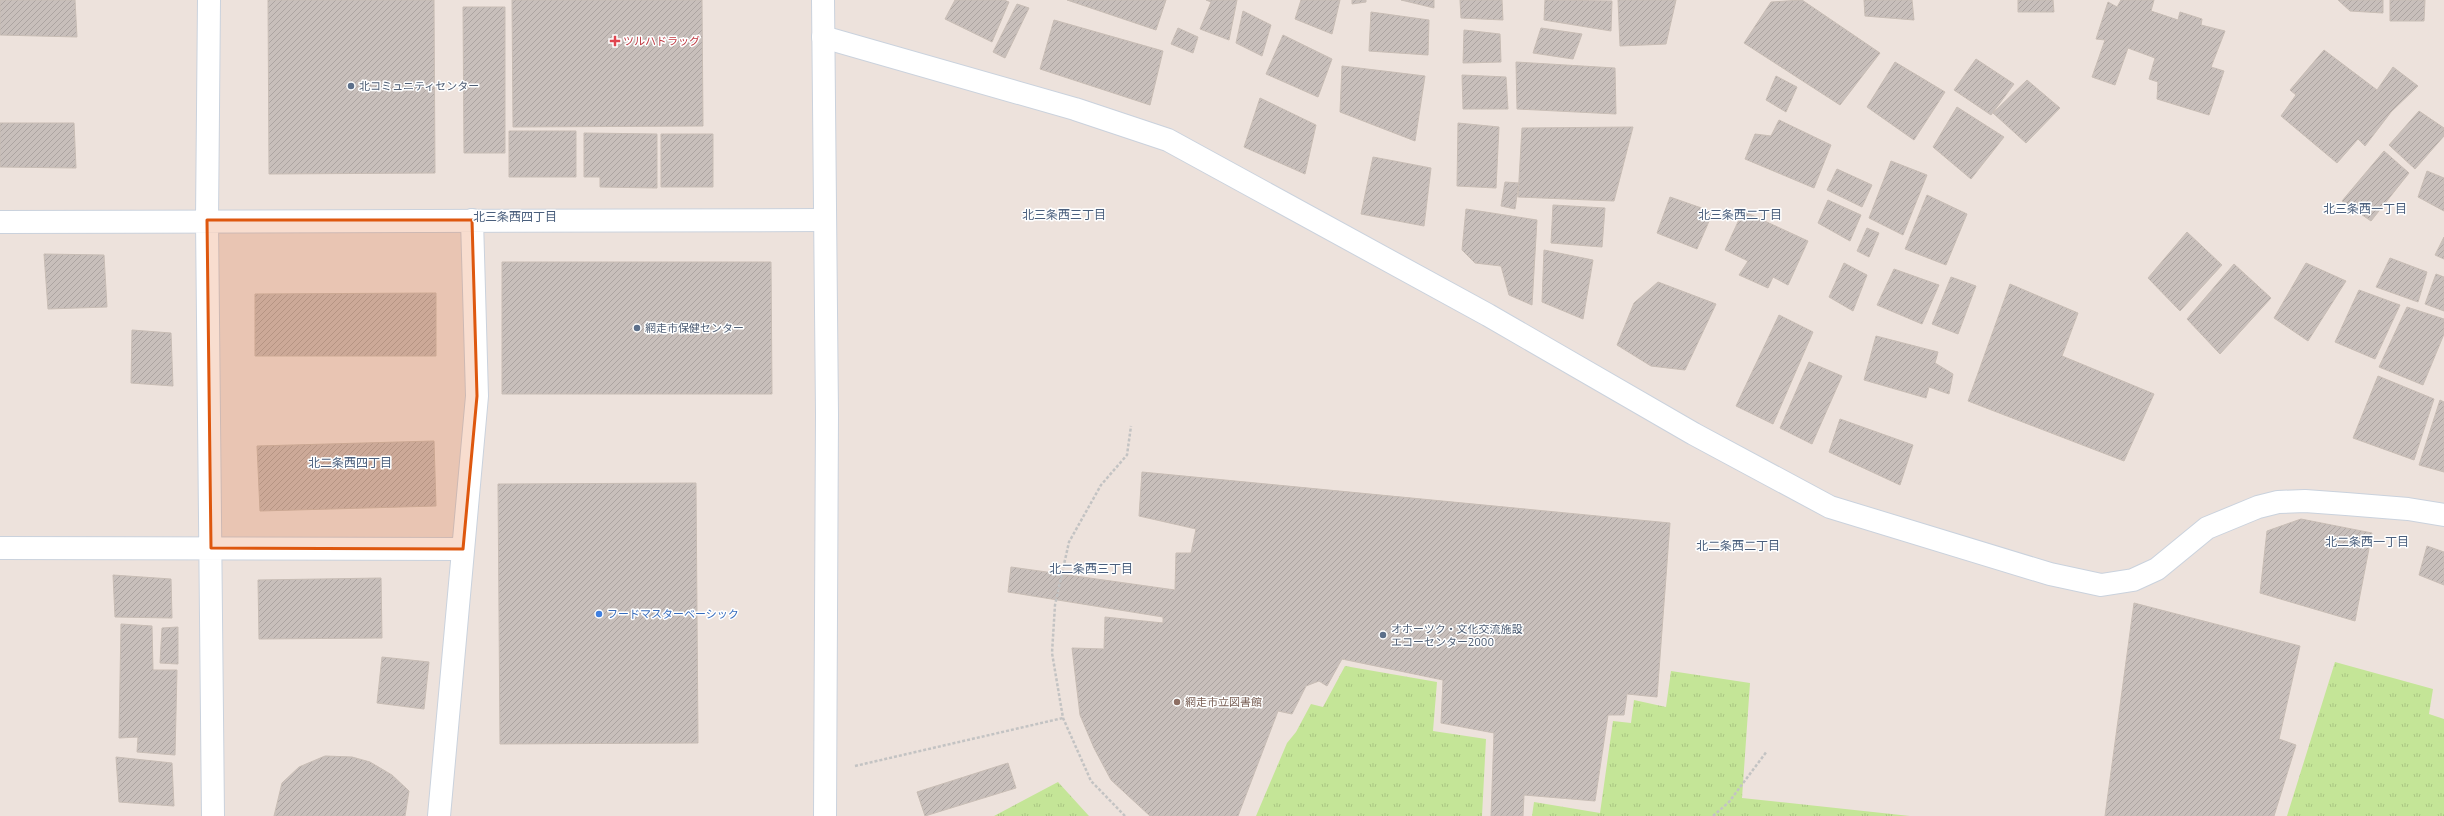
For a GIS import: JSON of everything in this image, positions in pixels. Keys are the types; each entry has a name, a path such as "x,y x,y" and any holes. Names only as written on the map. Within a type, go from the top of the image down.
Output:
{"street":[{"path":"209,0 208,220 213,816"},
{"path":"823,0 827,414 825,816"},
{"path":"823,37 1075,109 1168,140 1488,315 1694,434 1830,507 2050,574 2101,585 2133,580 2157,569 2207,528 2258,508 2278,502 2305,501 2369,506 2444,515"},
{"path":"0,222 208,220 824,220"},
{"path":"438,816 477,396 472,220"},
{"path":"0,548 463,549"}],"path":[{"path":"1125,816 1091,781 1063,718 1052,653 1055,605 1069,542 1101,485 1127,455 1131,426"},
{"path":"825,773 1063,718"},
{"path":"1713,816 1729,802 1767,751"}],"highlighted area":[{"path":"207,220 472,220 477,396 463,549 211,548"}],"green space":[{"path":"2335,662 2433,689 2429,714 2444,719 2444,816 2287,816"},
{"path":"1345,666 1437,682 1433,731 1486,739 1482,816 1256,816 1287,743 1296,732 1311,704 1323,707"},
{"path":"1671,671 1750,683 1742,798 1910,816 1532,816 1534,802 1600,813 1613,721 1631,723 1634,700 1666,707"},
{"path":"1058,782 1089,816 994,816"}],"building":[{"path":"0,0 75,0 77,37 0,35"},
{"name":"北コミュニティセンター","path":"268,0 434,0 435,173 269,174"},
{"path":"512,0 702,0 703,126 513,127"},
{"path":"955,0 1004,0 1009,2 992,42 945,19"},
{"path":"1067,0 1166,0 1156,30"},
{"path":"1206,0 1237,0 1229,40 1200,29 1211,2"},
{"path":"1301,0 1340,0 1332,34 1295,19"},
{"path":"1352,0 1366,0 1366,2 1352,4"},
{"path":"1401,0 1434,0 1434,8"},
{"path":"1460,0 1502,0 1503,20 1461,18"},
{"path":"1545,0 1612,1 1611,31 1544,20"},
{"path":"1618,0 1676,0 1666,44 1620,46"},
{"path":"1802,0 1880,53 1840,105 1744,43 1771,2"},
{"path":"1864,0 1912,0 1914,20 1865,16"},
{"path":"2018,0 2053,0 2054,12 2018,12"},
{"path":"2121,0 2154,0 2151,11 2178,20 2180,12 2202,19 2201,25 2225,31 2211,67 2224,71 2209,115 2157,99 2158,82 2149,79 2155,58 2128,48 2115,85 2092,77 2105,40 2096,39 2108,2 2117,7"},
{"path":"2338,0 2383,0 2383,13 2350,11"},
{"path":"2390,0 2425,0 2424,21 2390,21"},
{"path":"1017,4 1029,8 1005,58 993,52"},
{"path":"463,7 505,7 505,153 464,153"},
{"path":"1243,11 1271,25 1262,56 1236,43"},
{"path":"1371,12 1429,20 1428,55 1369,51"},
{"path":"1054,20 1163,51 1150,105 1040,69"},
{"path":"1178,28 1198,37 1193,53 1171,44"},
{"path":"1541,28 1582,34 1573,59 1533,53"},
{"path":"1464,30 1500,34 1501,62 1463,63"},
{"path":"1283,35 1332,59 1318,97 1266,74"},
{"path":"2324,50 2377,90 2393,67 2418,86 2391,112 2365,146 2358,139 2337,163 2281,116 2296,95 2290,90"},
{"path":"1976,59 2014,84 1991,115 1954,90"},
{"path":"1516,62 1615,68 1616,114 1517,109"},
{"path":"1895,62 1945,92 1914,140 1867,107"},
{"path":"1342,66 1425,76 1415,141 1340,112"},
{"path":"1462,75 1506,77 1508,109 1463,109"},
{"path":"1776,76 1797,87 1786,112 1766,100"},
{"path":"2027,80 2060,108 2026,143 1993,113"},
{"path":"1260,98 1316,125 1305,174 1244,147"},
{"path":"1957,107 2004,137 1971,179 1933,147"},
{"path":"2419,111 2444,128 2444,136 2415,169 2389,145"},
{"path":"1779,120 1831,145 1814,188 1745,159 1755,134 1771,136"},
{"path":"0,123 74,123 76,168 0,167"},
{"path":"1458,123 1499,127 1496,188 1457,186"},
{"path":"1633,127 1614,201 1518,197 1522,128"},
{"path":"509,131 576,131 576,177 509,177"},
{"path":"584,133 657,134 657,188 600,187 600,177 584,177"},
{"path":"661,134 713,134 713,187 661,187"},
{"path":"2384,151 2409,173 2371,221 2342,201"},
{"path":"1373,157 1431,168 1424,226 1361,214"},
{"path":"1891,161 1927,175 1903,235 1869,218"},
{"path":"1837,169 1872,185 1862,207 1827,190"},
{"path":"2427,171 2444,178 2444,211 2418,197"},
{"path":"1505,182 1519,183 1515,209 1501,206"},
{"path":"1927,195 1967,214 1946,265 1905,249"},
{"path":"1670,197 1713,212 1697,249 1657,233"},
{"path":"1828,200 1861,215 1850,241 1818,223"},
{"path":"1553,205 1605,208 1602,247 1551,243"},
{"path":"1466,209 1537,220 1532,305 1509,295 1501,266 1475,263 1462,250"},
{"path":"1743,211 1808,241 1788,285 1773,277 1768,288 1739,275 1748,261 1725,250"},
{"path":"1867,228 1879,233 1869,257 1857,251"},
{"path":"2187,232 2222,265 2180,311 2148,278"},
{"path":"2444,237 2444,259 2435,255"},
{"path":"1544,250 1593,260 1583,319 1542,302"},
{"path":"44,254 104,255 107,307 48,309"},
{"path":"2390,258 2427,272 2418,302 2376,287"},
{"name":"網走市保健センター","path":"502,262 771,262 772,394 502,394"},
{"path":"1844,263 1867,275 1853,311 1829,297"},
{"path":"2306,263 2346,281 2308,341 2274,318"},
{"path":"2234,264 2271,298 2220,354 2187,319"},
{"path":"1894,269 1939,285 1922,324 1877,305"},
{"path":"2436,274 2444,277 2444,311 2425,304"},
{"path":"1951,277 1976,286 1958,334 1932,324"},
{"path":"1658,282 1716,304 1685,370 1651,366 1617,345 1634,303"},
{"path":"2010,284 2078,313 2062,356 2154,394 2124,461 1968,401"},
{"path":"2359,290 2400,305 2375,359 2335,342"},
{"path":"436,293 436,356 255,356 255,294"},
{"path":"2407,307 2444,319 2444,334 2423,385 2379,367"},
{"path":"1779,315 1813,332 1773,424 1736,406"},
{"path":"132,330 171,333 173,386 131,383"},
{"path":"1876,336 1938,352 1935,363 1953,374 1949,394 1929,387 1926,398 1864,380"},
{"path":"1809,362 1842,376 1812,444 1780,428"},
{"path":"2378,376 2434,399 2414,460 2353,438"},
{"path":"2440,400 2444,402 2444,472 2419,465"},
{"path":"1840,419 1913,445 1900,485 1829,452"},
{"path":"434,441 436,506 260,511 257,446"},
{"name":"オホーツク・文化交流施設 エコーセンター2000","path":"1142,472 1670,523 1657,697 1627,694 1624,715 1608,715 1595,801 1524,795 1523,816 1491,816 1494,733 1441,723 1443,680 1342,659 1327,686 1319,681 1306,686 1292,714 1278,711 1238,816 1150,816 1111,780 1094,748 1080,715 1072,648 1104,649 1105,617 1163,623 1163,617 1008,592 1011,567 1175,590 1176,553 1191,553 1196,529 1139,516"},
{"path":"696,483 698,743 500,744 498,484"},
{"path":"2301,519 2372,533 2355,621 2260,593 2267,531"},
{"path":"2427,546 2444,552 2444,585 2419,575"},
{"path":"113,575 171,579 172,618 115,617"},
{"path":"381,578 382,638 259,639 258,580"},
{"path":"2134,603 2300,646 2279,739 2296,745 2274,816 2105,816"},
{"path":"121,624 152,626 153,670 177,670 175,755 137,752 138,737 119,738"},
{"path":"178,627 178,664 160,663 162,628"},
{"path":"382,657 429,662 424,709 377,703"},
{"path":"325,756 352,757 370,762 392,775 409,791 405,816 274,816 282,783 299,767"},
{"path":"116,757 172,763 174,806 119,802"},
{"path":"1008,763 1016,788 925,816 917,792"}],"place":[{"name":"ツルハドラッグ","path":"615,41"},
{"name":"北コミュニティセンター","path":"351,86"},
{"name":"網走市保健センター","path":"637,328"},
{"name":"フードマスターベーシック","path":"599,614"},
{"name":"オホーツク・文化交流施設 エコーセンター2000","path":"1383,635"},
{"name":"網走市立図書館","path":"1177,702"}],"district":[{"name":"北三条西一丁目","path":"2365,209"},
{"name":"北三条西三丁目","path":"1064,215"},
{"name":"北三条西二丁目","path":"1740,215"},
{"name":"北三条西四丁目","path":"515,217"},
{"name":"北二条西四丁目","path":"350,463"},
{"name":"北二条西一丁目","path":"2367,542"},
{"name":"北二条西二丁目","path":"1738,546"},
{"name":"北二条西三丁目","path":"1091,569"}]}
